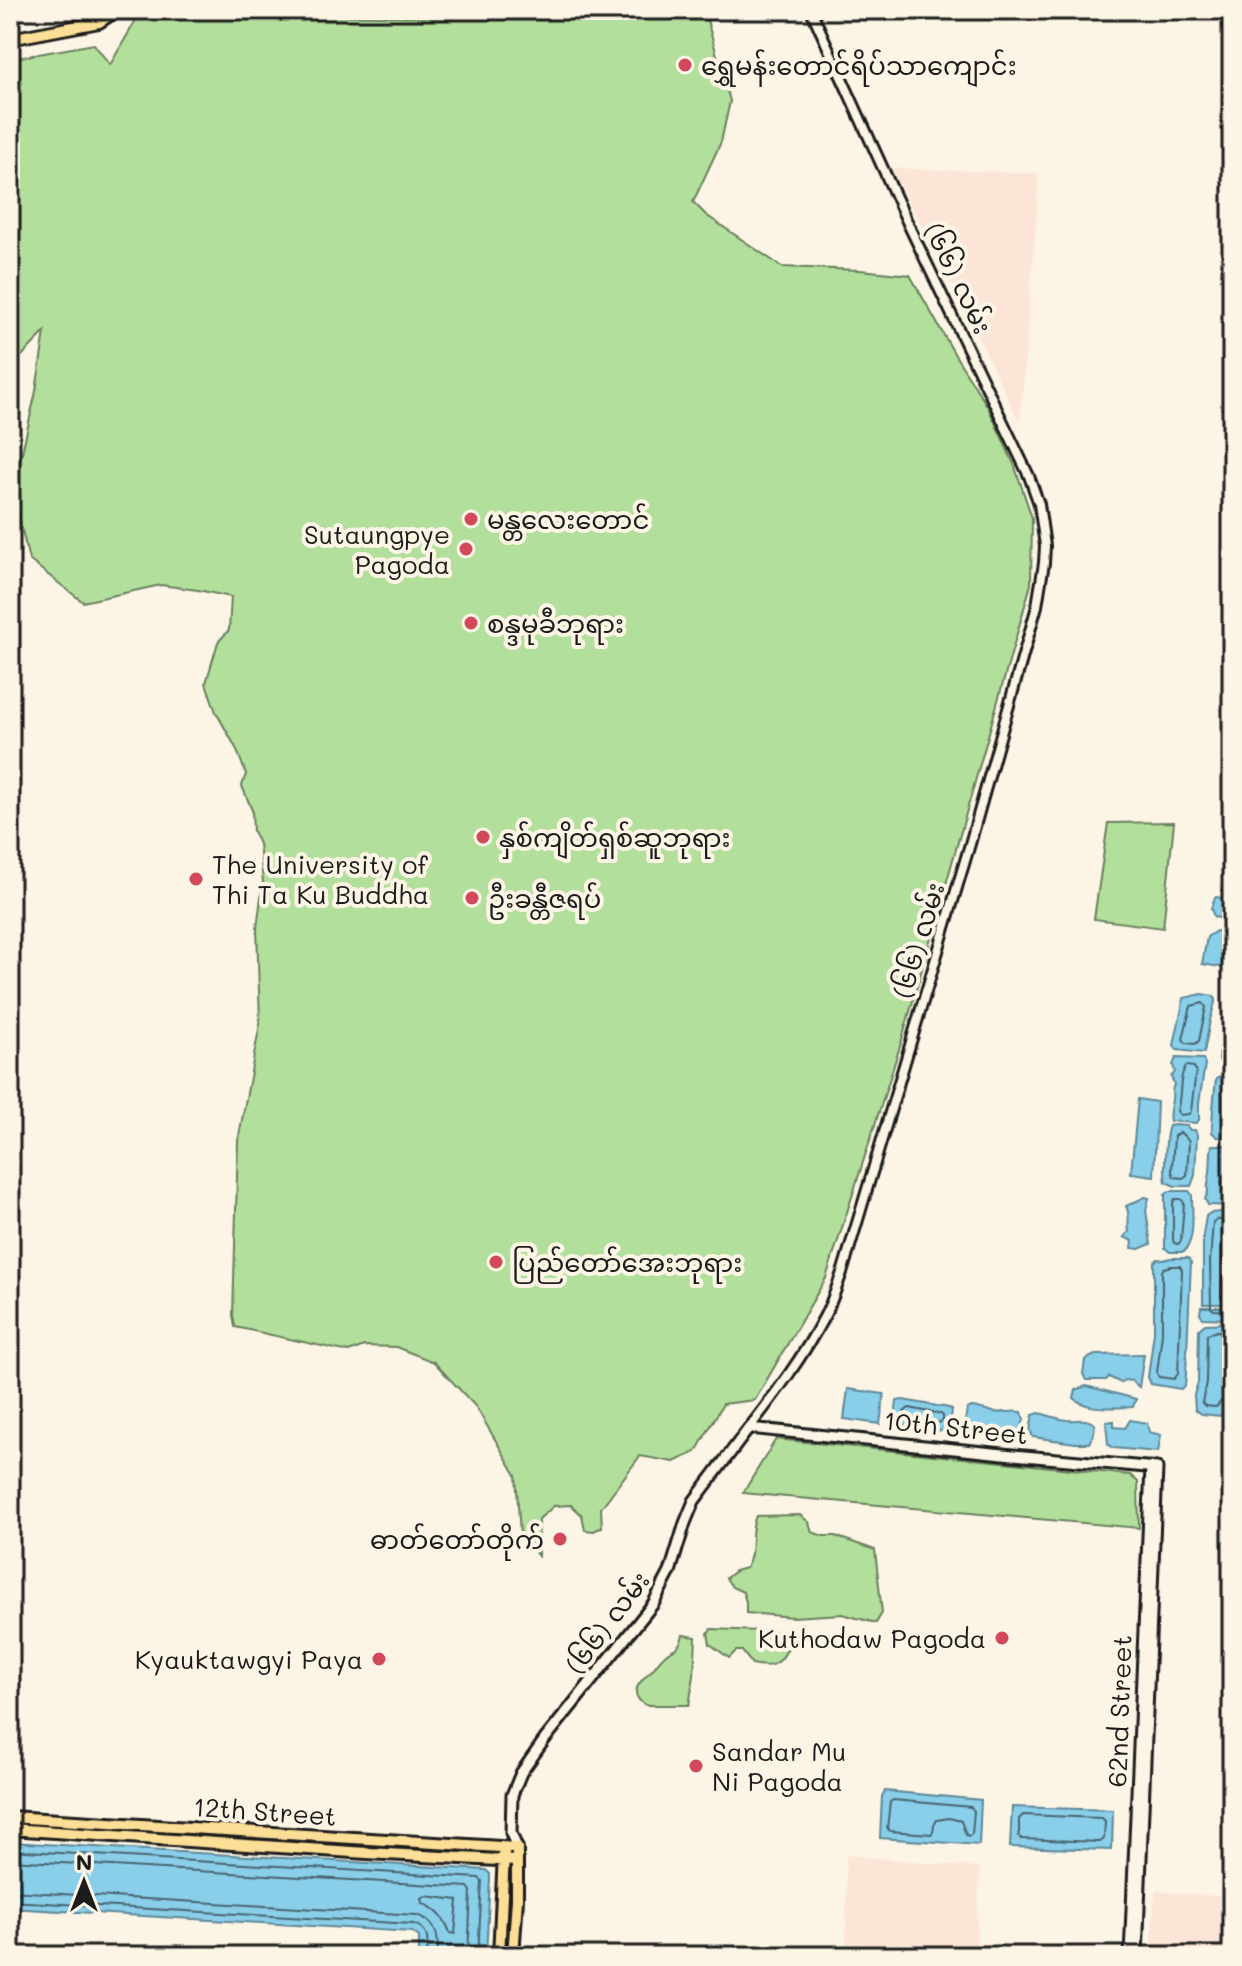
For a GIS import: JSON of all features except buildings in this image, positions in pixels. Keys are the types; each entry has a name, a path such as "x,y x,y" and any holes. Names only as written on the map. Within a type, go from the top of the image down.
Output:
{"main road":[{"path":"10,39 99,22 117,10"},
{"name":"10th Street","path":"749,1428 1154,1467"},
{"name":"(၆၆) လမ်း","path":"513,1956 517,1848 511,1833 512,1795 526,1765 648,1612 670,1572 694,1501 749,1428"},
{"name":"62nd Street","path":"1130,1956 1154,1467"},
{"name":"62nd Street","path":"1137,1956 1146,1648"},
{"name":"12th Street","path":"10,1817 517,1848"},
{"name":"12th Street","path":"10,1829 517,1861"},
{"name":"(၆၆) လမ်း","path":"499,1956 504,1848 511,1833"}],"street":[{"name":"(၆၆) လမ်း","path":"749,1428 815,1334 843,1270 992,768 1037,606 1045,546 1042,517 1026,468 910,228 811,10"}],"shaded area":[{"path":"890,168 1038,173 1020,423 938,255"},
{"path":"846,1855 980,1868 976,1956 846,1955"},
{"path":"1155,1891 1232,1897 1232,1956 1150,1956"}],"green space":[{"path":"140,13 707,20 730,101 721,142 693,202 706,215 782,267 910,275 988,407 1014,464 1032,518 1031,584 901,1043 826,1278 755,1400 723,1404 696,1452 674,1462 640,1456 601,1508 602,1527 594,1531 585,1530 582,1515 571,1505 554,1506 539,1519 538,1556 520,1534 516,1475 476,1407 434,1362 396,1347 364,1346 349,1352 235,1327 238,1141 260,1024 257,928 263,882 252,810 242,786 246,774 216,712 206,683 218,642 229,630 231,597 161,585 83,602 29,560 16,505 21,457 45,332 10,368 10,59 94,44 110,65"},
{"path":"1174,822 1163,928 1094,919 1108,823"},
{"path":"776,1439 1130,1475 1138,1482 1139,1528 743,1493"},
{"path":"800,1515 809,1522 812,1532 835,1536 875,1550 882,1613 876,1623 842,1614 793,1617 746,1613 743,1592 732,1587 726,1578 746,1568 749,1562 756,1516"},
{"path":"711,1629 783,1632 799,1636 802,1642 787,1649 777,1662 758,1665 752,1664 742,1651 736,1651 729,1658 710,1644 708,1633"},
{"path":"683,1635 696,1637 689,1705 646,1705 637,1696 638,1687 662,1657 678,1646"}],"water":[{"path":"1215,897 1232,899 1232,920 1214,917 1211,908"},
{"path":"1216,931 1232,934 1232,969 1202,964 1207,937"},
{"path":"1202,994 1216,999 1204,1053 1177,1050 1174,1045 1184,998"},
{"path":"1232,1005 1232,1066 1222,1065 1219,1060 1224,1013 1226,1007"},
{"path":"1176,1058 1203,1059 1205,1064 1199,1120 1196,1123 1170,1121 1174,1084 1171,1077 1175,1072 1173,1065"},
{"path":"1232,1078 1232,1138 1217,1137 1212,1132 1216,1079"},
{"path":"1138,1099 1157,1102 1154,1176 1131,1173"},
{"path":"1169,1126 1187,1126 1197,1135 1195,1175 1191,1186 1175,1186 1166,1182 1167,1137"},
{"path":"1212,1145 1232,1145 1232,1206 1208,1205 1205,1199"},
{"path":"1170,1191 1189,1191 1192,1195 1192,1233 1184,1252 1170,1252 1165,1248 1165,1195"},
{"path":"1149,1198 1146,1210 1151,1244 1139,1249 1132,1248 1133,1241 1124,1237 1129,1232 1126,1206"},
{"path":"1231,1211 1232,1304 1203,1304 1206,1216"},
{"path":"1188,1258 1191,1262 1186,1374 1185,1386 1181,1389 1151,1384 1148,1377 1154,1332 1154,1262"},
{"path":"1201,1307 1232,1307 1232,1319 1203,1318"},
{"path":"1205,1324 1232,1325 1232,1371 1228,1407 1220,1416 1202,1414 1195,1410 1194,1395 1198,1382 1199,1329"},
{"path":"1144,1354 1139,1387 1132,1381 1124,1380 1121,1383 1109,1377 1106,1380 1086,1380 1083,1374 1085,1360 1095,1355"},
{"path":"1086,1386 1136,1399 1133,1407 1086,1405 1074,1398 1076,1390"},
{"path":"848,1389 884,1394 880,1424 844,1419"},
{"path":"897,1401 949,1408 952,1410 950,1429 931,1431 899,1424 895,1418"},
{"path":"972,1407 997,1412 1022,1412 1024,1420 1019,1434 967,1432 964,1428 967,1409"},
{"path":"1039,1413 1088,1421 1095,1424 1094,1433 1089,1443 1033,1437 1030,1430 1033,1415"},
{"path":"1130,1420 1147,1423 1149,1432 1161,1435 1158,1452 1113,1448 1108,1444 1106,1422 1114,1421 1114,1427 1125,1428"},
{"path":"885,1791 981,1800 979,1845 880,1838 882,1796"},
{"path":"1012,1807 1113,1810 1112,1850 1010,1847"},
{"path":"10,1842 486,1870 490,1878 486,1956 419,1956 419,1937 412,1932 10,1908"}],"place":[{"name":"ရွှေမန်းတောင်ရိပ်သာကျောင်း","path":"685,65"},
{"name":"မန္တလေးတောင်","path":"471,519"},
{"name":"Sutaungpye Pagoda","path":"466,549"},
{"name":"စန္ဒမုခီဘုရား","path":"471,623"},
{"name":"နှစ်ကျိတ်ရှစ်ဆူဘုရား","path":"483,837"},
{"name":"The University of Thi Ta Ku Buddha","path":"196,879"},
{"name":"ဦးခန္တီဇရပ်","path":"472,898"},
{"name":"ပြည်တော်အေးဘုရား","path":"496,1262"},
{"name":"ဓာတ်တော်တိုက်","path":"560,1539"},
{"name":"Kuthodaw Pagoda","path":"1002,1638"},
{"name":"Kyauktawgyi Paya","path":"379,1659"},
{"name":"Sandar Mu Ni Pagoda","path":"696,1766"}]}
